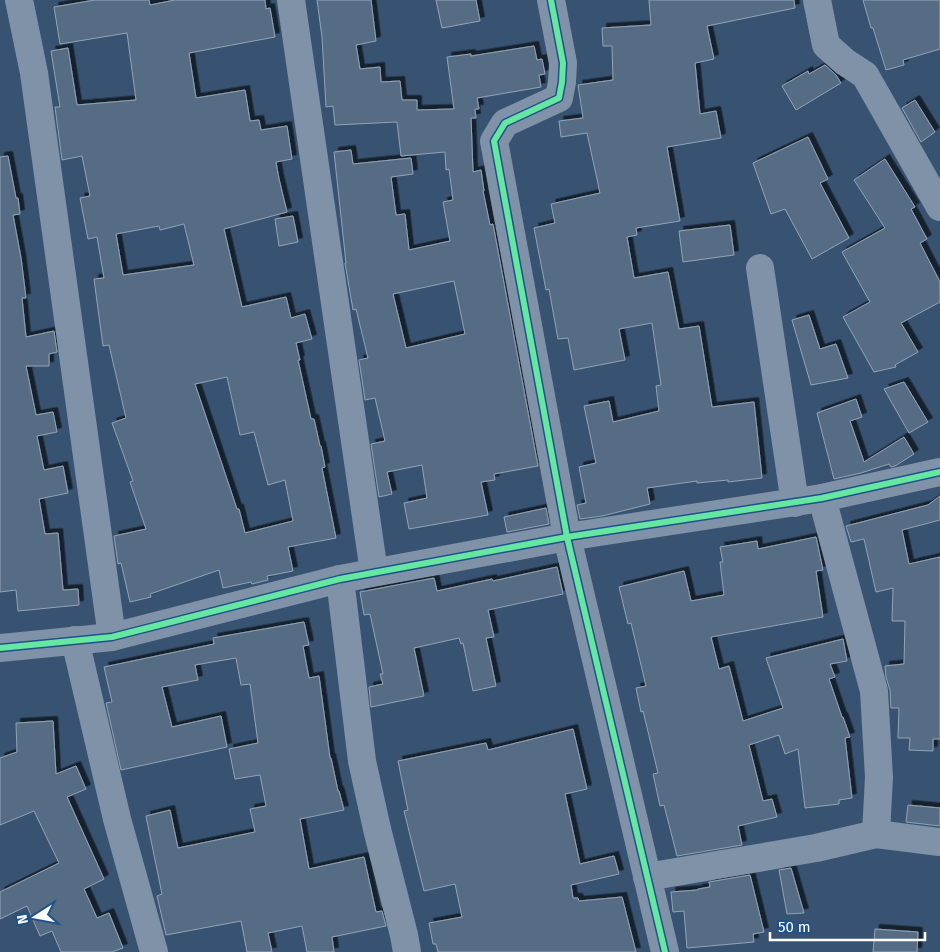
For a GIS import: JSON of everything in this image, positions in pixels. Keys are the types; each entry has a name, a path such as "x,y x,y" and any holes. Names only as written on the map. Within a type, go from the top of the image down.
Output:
{"street":[{"path":"19,0 34,73 112,637"},
{"path":"291,0 374,572"},
{"path":"551,0 563,63 559,98 506,123 494,141 567,537 665,952"},
{"path":"817,0 826,45 845,62 865,75 940,207"},
{"path":"760,268 795,502"},
{"path":"0,648 112,637 374,572 567,537 822,498 940,472"},
{"path":"822,498 874,691 879,777 876,834"},
{"path":"340,579 362,761 407,952"},
{"path":"75,640 117,819 154,952"},
{"path":"647,876 816,848 876,834 940,842"}],"building":[{"path":"95,0 149,0 150,5 175,0 265,0 266,9 270,8 275,37 189,53 196,98 245,90 250,121 259,120 261,130 287,126 292,159 276,162 287,212 224,229 242,307 286,297 291,318 305,314 312,339 296,343 300,360 298,360 311,419 314,419 321,446 325,467 322,468 336,538 288,547 293,571 267,576 268,580 252,584 251,582 223,588 219,570 150,594 151,597 130,602 121,563 118,564 114,536 146,529 130,482 133,481 112,423 126,418 109,345 103,346 94,279 104,278 97,237 88,239 80,198 90,196 82,156 62,160 55,107 60,107 51,51 68,48 77,105 136,100 127,33 60,44 54,7","holes":["184,224 194,265 123,275 116,234 159,226 160,230","227,377 240,435 254,432 268,485 285,480 293,521 245,533 239,509 237,509 195,384"]},
{"path":"317,0 371,0 376,41 356,45 360,69 380,67 381,82 400,81 402,100 417,100 417,110 454,109 447,57 471,54 471,56 534,46 537,60 542,59 545,74 539,75 541,87 477,98 479,109 475,109 476,118 471,118 473,172 481,170 490,225 493,224 538,466 494,474 495,480 481,482 488,515 409,529 404,503 427,498 422,465 387,472 392,494 379,497 371,444 385,441 375,398 365,400 359,360 368,358 356,309 353,310 345,263 334,152 351,150 353,164 411,158 413,174 391,177 396,215 405,214 409,250 450,241 443,202 453,200 449,169 446,170 445,152 401,156 397,122 335,125 333,106 326,107 322,37","holes":["454,281 465,334 406,348 393,294"]},
{"path":"436,0 476,0 480,21 442,28"},
{"path":"649,0 794,0 795,8 707,26 714,59 695,63 700,114 716,111 721,138 667,147 680,221 636,228 637,235 627,237 634,278 668,272 679,329 699,326 712,407 754,402 762,478 728,482 728,480 697,483 697,481 647,488 650,504 602,516 580,519 577,505 586,503 579,467 596,463 584,406 609,401 613,422 659,411 656,386 661,385 652,323 619,329 625,360 574,370 568,338 558,339 549,289 546,290 534,228 555,223 551,204 600,193 587,133 561,137 559,121 583,118 578,85 613,80 612,46 603,46 602,28 651,25"},
{"path":"863,0 940,0 940,49 903,60 904,65 886,70"},
{"path":"825,65 836,75 841,83 796,110 782,86 808,71 809,74"},
{"path":"915,100 935,132 921,142 902,108"},
{"path":"808,137 828,179 820,183 849,238 812,259 785,209 771,214 753,163"},
{"path":"8,156 20,214 13,215 26,298 22,298 26,337 54,331 57,352 49,354 49,366 26,366 36,415 53,412 57,432 37,436 44,470 63,466 68,493 39,499 45,534 58,533 63,590 78,589 79,605 18,611 16,590 0,592 0,157"},
{"path":"885,159 915,207 911,209 927,239 920,243 940,282 940,302 901,323 918,352 895,365 896,367 874,372 843,317 870,302 842,252 885,228 854,180"},
{"path":"293,216 298,242 279,246 275,219"},
{"path":"730,225 734,255 683,262 679,231"},
{"path":"809,315 820,349 836,344 848,378 811,385 792,320"},
{"path":"904,382 928,422 909,433 884,389"},
{"path":"856,399 862,417 850,421 864,462 904,437 914,454 895,466 891,467 889,464 834,479 817,413"},
{"path":"940,496 940,520 902,530 909,564 940,557 940,739 933,739 933,751 909,750 910,738 898,738 899,708 891,708 890,690 885,666 904,664 905,621 892,621 893,588 876,592 864,539 851,542 846,526 928,505"},
{"path":"546,508 549,524 507,532 504,517"},
{"path":"816,537 823,570 816,571 823,617 711,637 719,669 729,666 743,721 783,708 766,658 843,639 847,661 830,664 835,677 829,679 850,737 845,738 852,798 839,800 839,804 805,808 798,749 785,754 779,735 749,745 763,801 772,799 777,817 738,826 742,845 677,856 664,805 660,806 653,774 658,773 636,688 646,686 631,623 628,624 619,587 684,571 691,601 724,595 720,562 723,562 720,547 757,541 758,549"},
{"path":"557,567 563,594 488,610 494,637 486,638 496,686 473,691 463,643 461,644 459,638 414,648 424,696 371,707 369,687 383,684 380,674 383,674 370,614 364,615 360,592 434,578 437,591"},
{"path":"304,622 309,645 303,646 309,678 319,676 330,758 344,810 300,819 309,869 364,857 376,912 382,911 386,926 332,937 334,952 307,952 302,926 268,933 272,952 247,952 241,921 166,935 157,896 162,894 146,816 170,810 178,848 255,832 250,809 266,806 260,775 235,779 229,749 258,743 250,684 241,685 236,658 195,665 198,680 162,687 172,727 221,716 227,747 121,770 106,703 112,702 104,667 214,644 213,638"},
{"path":"53,721 56,774 76,766 86,789 67,797 104,879 84,889 97,918 109,913 123,948 112,952 61,952 52,931 40,936 27,906 0,919 0,892 59,863 34,811 0,825 0,758 17,752 16,723"},
{"path":"573,729 587,789 565,794 580,864 614,856 619,874 571,885 573,898 578,898 579,901 622,897 636,952 438,952 436,944 433,944 429,923 462,917 455,884 424,891 404,811 408,810 398,761 486,743 488,750"},
{"path":"908,805 940,808 940,826 906,822"},
{"path":"791,868 804,913 787,914 779,870"},
{"path":"750,875 764,932 753,934 754,942 687,948 684,911 673,912 671,892 698,890 710,887 709,882"},
{"path":"875,929 918,932 917,952 873,952"}],"cycle path":[{"path":"551,0 563,63 559,98 505,123 494,141 567,537 665,952"},
{"path":"0,648 112,637 340,579 567,537 822,498 940,472"}]}
